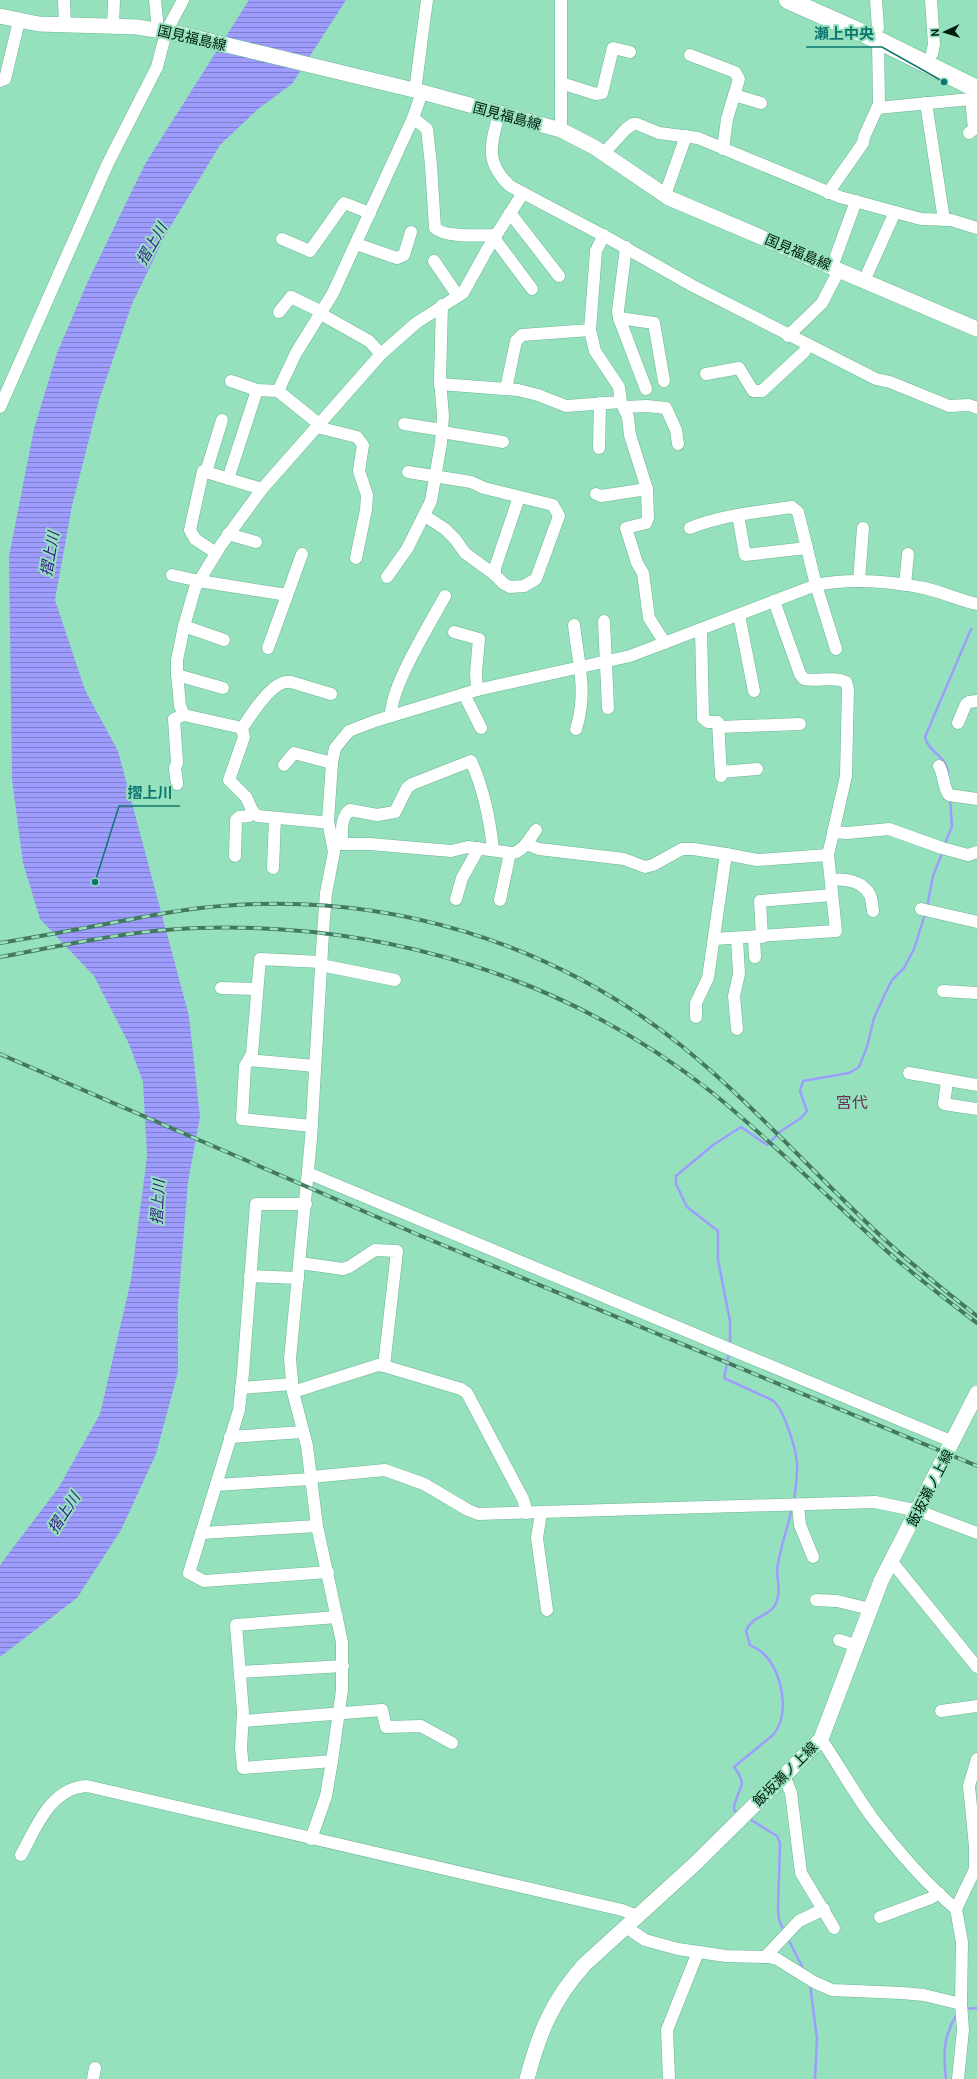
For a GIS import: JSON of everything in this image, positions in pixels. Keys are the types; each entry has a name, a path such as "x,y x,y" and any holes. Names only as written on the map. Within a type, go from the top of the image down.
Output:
{"highway":[{"path":"788,0 932,54 975,88"},
{"path":"816,0 975,88"}],"main road":[{"name":"国見福島線","path":"0,16 19,21 65,25 137,27 168,32 419,92 561,130 604,153 665,195 977,329"},
{"name":"飯坂瀬ノ上線","path":"527,2079 539,2038 553,2007 568,1983 584,1965 698,1862 821,1739 841,1682 858,1646 870,1609 977,1393"}],"street":[{"path":"64,0 65,25"},
{"path":"113,27 114,0"},
{"path":"155,0 168,32"},
{"path":"0,407 108,163 156,67 168,32 183,0"},
{"path":"278,391 296,353 333,293 413,118 419,92 427,0"},
{"path":"561,0 561,130"},
{"path":"828,193 863,143 879,104 876,0"},
{"path":"931,0 934,44 932,54"},
{"path":"0,81 5,79 19,21"},
{"path":"561,83 596,94 602,93 613,48 630,52"},
{"path":"690,55 735,72 739,79 726,126 723,149"},
{"path":"877,108 926,103 975,88 974,129 969,133"},
{"path":"734,95 761,103"},
{"path":"926,103 944,220"},
{"path":"499,113 490,150 494,166 499,176 510,186 626,247 693,286 788,336 876,379 890,382 949,406 969,405 977,408"},
{"path":"413,118 427,129 432,165 435,228 437,230 458,235 495,237"},
{"path":"604,153 626,129 633,124 665,134 698,138 828,193 921,219 944,220 977,228"},
{"path":"665,195 686,136"},
{"path":"184,715 180,706 177,660 184,626 191,601 199,581 228,534 262,489 381,354 416,323 463,292 523,193"},
{"path":"788,336 822,303 835,268 856,201"},
{"path":"282,239 310,251 344,203 370,213"},
{"path":"864,281 895,212"},
{"path":"510,213 559,276"},
{"path":"356,244 366,249 397,258 404,255 411,232"},
{"path":"604,235 596,251 590,330 595,351 619,387 622,404 628,417 630,435 646,489 648,518 646,523 626,528 637,563 643,573 649,618 665,643"},
{"path":"495,237 532,289"},
{"path":"626,247 618,311 619,318 646,389"},
{"path":"434,261 458,296"},
{"path":"279,312 291,297 369,341 381,354"},
{"path":"387,577 407,548 431,501 444,416 440,384 442,305"},
{"path":"619,318 654,323 664,381"},
{"path":"506,389 516,341 522,336 590,330"},
{"path":"706,374 739,368 753,391 762,391 804,352 808,345"},
{"path":"231,381 257,390 278,391 318,426 358,437 363,445 359,471 367,495 366,510 356,558"},
{"path":"440,384 506,389 538,395 560,405 600,403 666,408 676,430 678,444"},
{"path":"228,479 257,390"},
{"path":"599,448 600,403"},
{"path":"206,472 222,420"},
{"path":"404,424 503,442"},
{"path":"216,553 195,540 190,530 203,471 262,489"},
{"path":"408,472 471,482 484,488 553,505 559,516 536,579 524,586 510,587 504,584 496,575 465,554 455,539 445,529 424,516"},
{"path":"596,494 601,496 646,489"},
{"path":"496,575 495,568 519,497"},
{"path":"690,528 711,520 792,507 798,512 816,585 836,649"},
{"path":"738,515 745,555 807,548"},
{"path":"859,581 863,528"},
{"path":"228,534 256,542"},
{"path":"268,648 302,554"},
{"path":"905,586 908,554"},
{"path":"172,575 199,581 287,595"},
{"path":"338,844 328,821 332,763 335,748 349,731 391,716 477,690 630,656 816,585 839,581 859,581 905,586 924,589 977,604"},
{"path":"391,716 391,709 400,681 445,596"},
{"path":"714,939 737,939 836,931 828,855 846,776 848,688 846,682 840,679 812,681 804,679 800,674 774,601"},
{"path":"739,614 754,691"},
{"path":"604,621 608,708"},
{"path":"574,625 577,653 581,667 582,712 576,729"},
{"path":"184,626 224,640"},
{"path":"701,629 703,718 708,722 718,722 721,774 757,769"},
{"path":"454,632 479,639 476,673 477,690"},
{"path":"178,675 223,688"},
{"path":"328,821 321,822 258,816 253,812 246,797 229,780 244,737 242,728 270,691 279,683 285,681 291,682 331,694"},
{"path":"464,694 482,728"},
{"path":"958,724 966,704 977,701"},
{"path":"177,784 175,768 177,763 174,719 184,715 242,728"},
{"path":"718,727 800,724"},
{"path":"284,765 294,753 332,763"},
{"path":"311,1839 326,1796 339,1713 343,1666 342,1642 317,1526 311,1478 293,1388 290,1359 306,1204 326,893 342,821 345,814 350,810 376,815 395,812 407,788 412,784 471,761 487,804 491,822 493,850"},
{"path":"939,766 943,773 949,795 977,799"},
{"path":"235,856 236,820 240,816 249,816 253,812"},
{"path":"273,868 275,818"},
{"path":"833,832 862,832 889,829 943,849 968,855 977,852"},
{"path":"338,844 370,844 451,851 476,848 510,853 517,852 526,844 536,830"},
{"path":"526,844 539,848 624,858 645,867 653,865 682,849 692,849 757,860 828,855"},
{"path":"456,899 462,878 476,853 476,848"},
{"path":"500,900 510,853"},
{"path":"696,1017 696,1004 707,983 726,854"},
{"path":"831,880 852,881 863,887 871,895 873,911"},
{"path":"755,957 758,937 760,901 832,895"},
{"path":"921,909 977,922"},
{"path":"737,939 739,974 734,996 737,1029"},
{"path":"312,1126 242,1119 246,1066 252,1054 260,959 321,963 395,980"},
{"path":"221,988 257,989"},
{"path":"943,991 977,992"},
{"path":"249,1060 315,1066"},
{"path":"909,1073 947,1081 977,1085"},
{"path":"947,1081 944,1104 977,1109"},
{"path":"308,1173 953,1442"},
{"path":"306,1204 256,1204 238,1410 189,1573 204,1581 328,1572"},
{"path":"300,1263 343,1269 349,1267 375,1250 398,1251 384,1366"},
{"path":"250,1276 298,1278"},
{"path":"241,1388 293,1388 378,1365 461,1389 467,1393 523,1499 527,1513"},
{"path":"230,1437 303,1432"},
{"path":"216,1485 311,1478 385,1470 424,1484 468,1510 478,1514 798,1506 875,1502 919,1510 977,1533"},
{"path":"798,1506 800,1525 813,1557"},
{"path":"541,1513 537,1538 547,1610"},
{"path":"201,1533 317,1526"},
{"path":"892,1562 977,1667"},
{"path":"816,1600 837,1601 870,1609"},
{"path":"332,1761 243,1768 241,1748 243,1721 236,1625 337,1617"},
{"path":"839,1640 858,1646"},
{"path":"240,1672 343,1666"},
{"path":"941,1711 977,1706"},
{"path":"243,1721 382,1710 386,1727 420,1726 452,1743"},
{"path":"821,1739 871,1816 899,1851 939,1894 956,1909"},
{"path":"958,2079 963,2030 961,2010 962,1942 956,1909 975,1869 969,1786 977,1759"},
{"path":"784,1775 791,1793 801,1873 824,1909 834,1928"},
{"path":"22,1855 48,1806 78,1787 87,1786 622,1910 638,1916"},
{"path":"880,1917 939,1894"},
{"path":"765,1957 799,1921 824,1909"},
{"path":"626,1927 645,1940 659,1945 726,1956 765,1957 777,1959 814,1982 832,1990 924,1995 961,2010"},
{"path":"669,2079 667,2030 698,1952"}],"water":[{"path":"249,0 346,0 292,84 258,109 220,145 166,234 132,304 99,400 72,506 55,600 85,690 118,751 189,1016 200,1117 188,1182 178,1306 178,1372 156,1454 121,1530 77,1598 0,1657 0,1565 59,1487 100,1414 131,1280 147,1156 143,1082 129,1044 94,976 40,919 23,863 12,780 9,556 34,429 57,353 88,281 145,164"}],"waterway":[{"path":"948,774 945,763 930,747 925,737 971,629"},
{"path":"945,844 952,826 950,799"},
{"path":"927,907 933,876 943,851"},
{"path":"730,1346 730,1321 718,1260 718,1231 687,1207 676,1184 676,1176 713,1145 741,1127 767,1145 781,1131 801,1118 807,1111 800,1091 803,1081 849,1073 859,1067 867,1047 874,1018 892,980 904,968 914,949 925,914"},
{"path":"729,1353 724,1378 772,1400 781,1411 785,1420 792,1439 797,1463 794,1501"},
{"path":"738,1813 734,1810 734,1807 742,1783 734,1767 773,1735 779,1726 782,1716 782,1693 775,1671 770,1661 763,1653 750,1645 746,1631 752,1622 772,1609 777,1601 779,1588 777,1572 792,1508"},
{"path":"748,1818 777,1836 780,1843 778,1910 779,1920 784,1931"},
{"path":"788,1939 804,1970"},
{"path":"810,1984 817,2039 815,2079"},
{"path":"965,2009 977,2008"},
{"path":"946,2079 944,2062 945,2046 949,2030 957,2014"}],"railway":[{"path":"0,943 186,910 222,906 284,904 345,907 406,917 466,932 524,953 579,979 633,1010 683,1047 735,1092 882,1237 917,1268 977,1316"},
{"path":"0,957 98,939 172,929 267,929 336,935 404,947 470,965 535,988 598,1018 657,1053 714,1094 777,1149 890,1254 977,1323"},
{"path":"0,1054 421,1236 977,1466"}],"place":[{"name":"瀬上中央","path":"944,82"},
{"name":"摺上川","path":"95,882"}],"district":[{"name":"宮代","path":"852,1102"}]}
